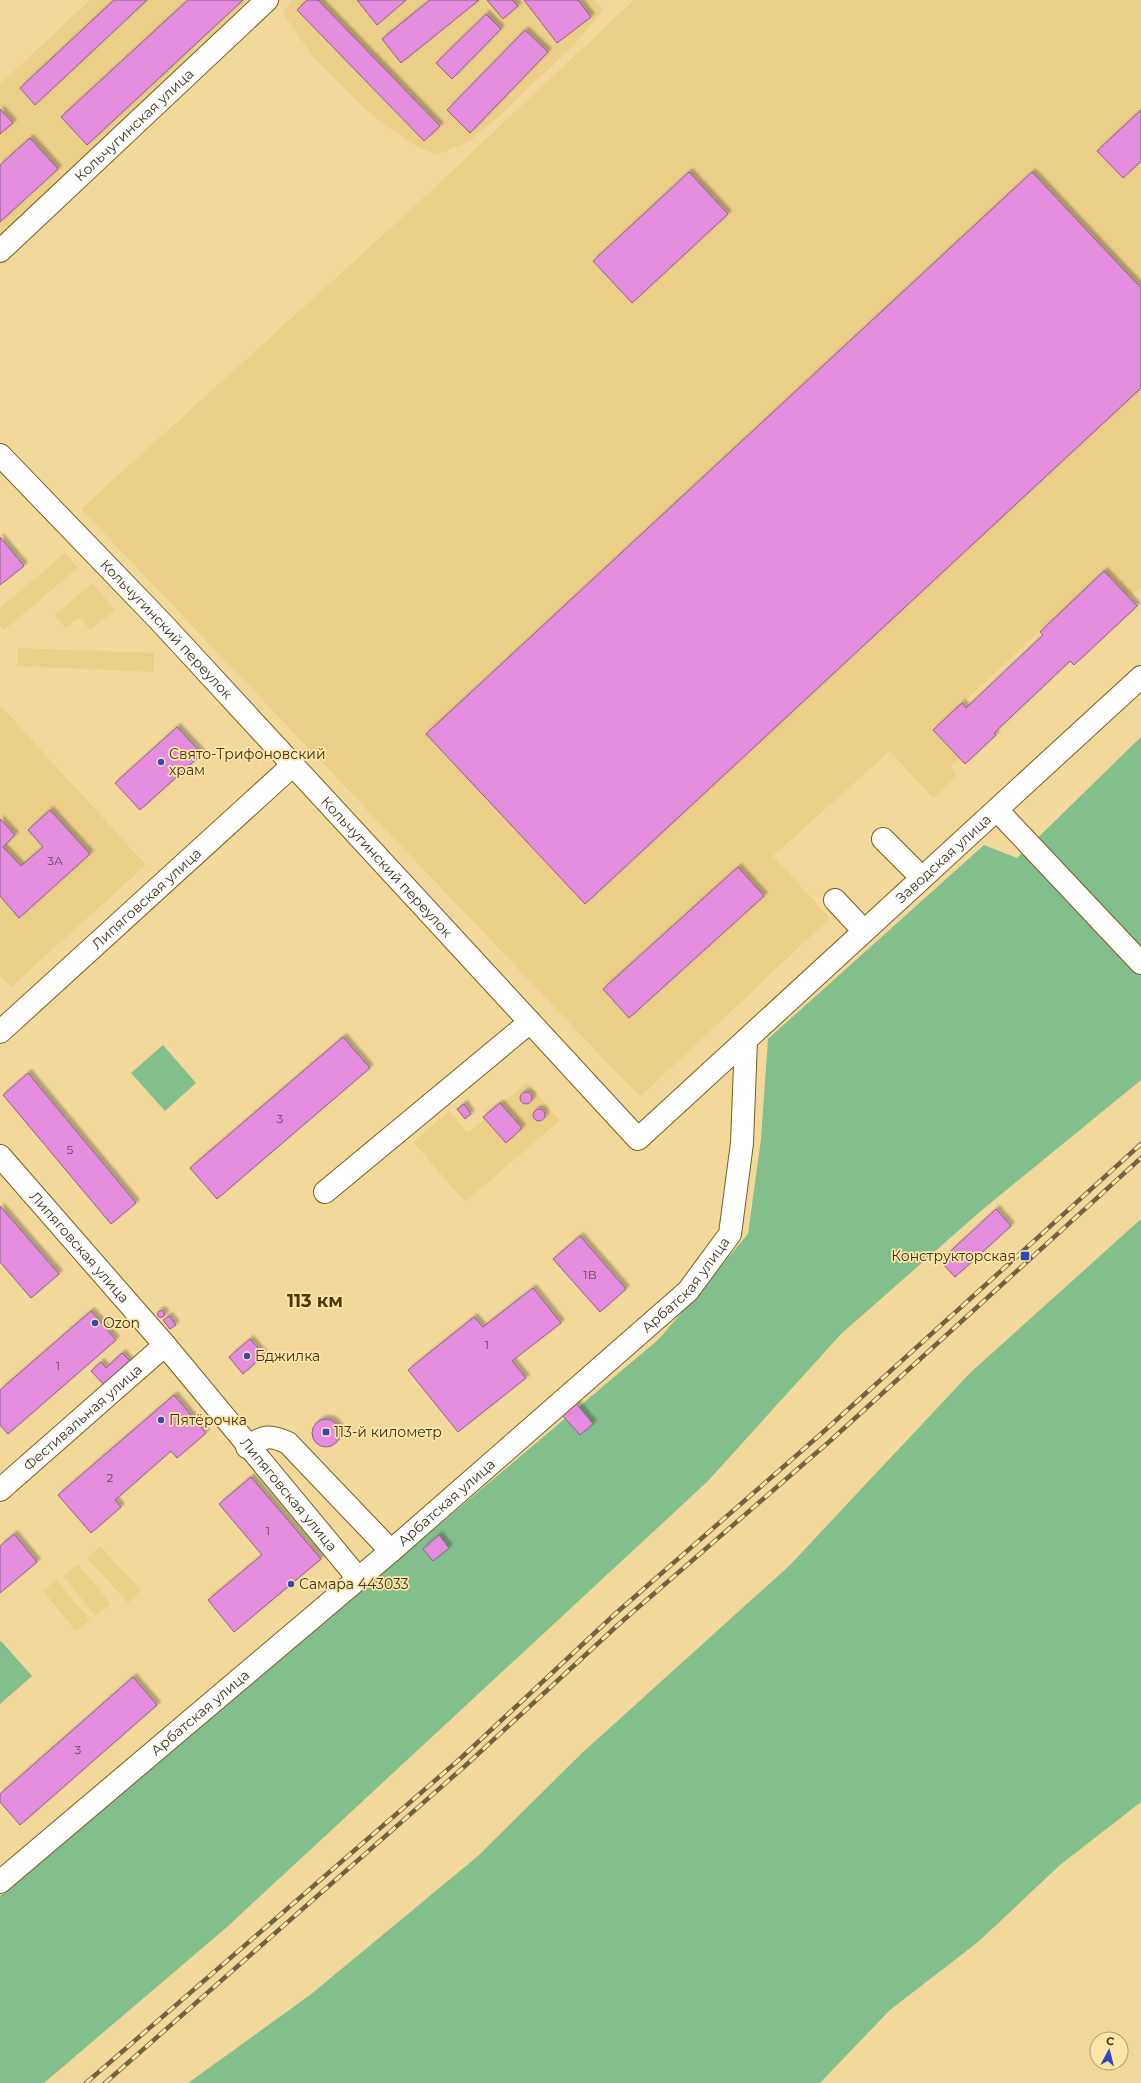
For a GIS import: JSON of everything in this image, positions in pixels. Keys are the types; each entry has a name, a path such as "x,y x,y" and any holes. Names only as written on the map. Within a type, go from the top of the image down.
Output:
{"street":[{"name":"Кольчугинская улица","path":"0,250 267,0"},
{"name":"Кольчугинский переулок","path":"0,455 160,621 638,1139 746,1040"},
{"name":"Заводская улица","path":"746,1040 1141,677"},
{"name":"Липяговская улица","path":"0,1032 293,765"},
{"path":"997,810 1141,963"},
{"path":"883,839 922,878"},
{"path":"836,900 864,931"},
{"path":"325,1192 530,1022"},
{"name":"Арбатская улица","path":"0,1882 391,1551 688,1291 730,1234 742,1143 746,1040"},
{"name":"Липяговская улица","path":"0,1156 165,1345 247,1447 358,1578"},
{"name":"Фестивальная улица","path":"0,1490 165,1345"},
{"path":"247,1447 263,1437 274,1436 288,1443 391,1551"}],"shaded area":[{"path":"90,0 255,0 173,79 0,234 0,84"},
{"path":"292,0 595,0 603,10 574,45 499,116 468,142 437,155 410,143 371,114 313,57 283,13"},
{"path":"634,0 1141,0 1141,587 1129,597 1104,572 933,730 960,758 950,767 957,776 933,799 890,751 773,856 830,918 640,1097 81,509 405,215"},
{"path":"65,553 78,568 4,630 0,626 0,608"},
{"path":"93,583 115,610 90,630 80,617 66,628 54,615"},
{"path":"18,648 154,653 153,672 17,666"},
{"path":"0,705 146,865 11,987 0,975"},
{"path":"527,1082 560,1120 465,1202 413,1142 449,1111 468,1133"},
{"path":"100,1546 141,1590 128,1603 87,1558"},
{"path":"78,1564 111,1604 96,1616 63,1576"},
{"path":"56,1580 90,1620 76,1631 43,1591"}],"green space":[{"path":"1141,737 1141,1080 982,1210 841,1334 708,1481 227,1927 44,2083 0,2083 0,1896 659,1339 748,1234 761,1139 768,1039 984,845 1017,858"},
{"path":"163,1045 196,1083 165,1111 131,1073"},
{"path":"1141,1219 1141,1802 1060,1865 978,1942 890,2010 820,2083 188,2083 310,1995 478,1856 582,1753 789,1566 971,1372"},
{"path":"1,1641 32,1676 0,1704 0,1642"}],"building":[{"path":"114,0 147,0 35,105 20,88"},
{"path":"188,0 243,0 87,145 61,117"},
{"path":"307,0 318,0 440,126 424,141 297,10"},
{"path":"357,0 406,0 377,25"},
{"path":"430,0 479,0 401,63 382,39"},
{"path":"487,0 512,0 518,6 503,19"},
{"path":"524,0 578,0 591,17 557,43"},
{"path":"486,14 501,29 452,79 436,63"},
{"path":"525,30 548,52 470,133 447,110"},
{"path":"0,109 13,123 0,134"},
{"path":"1141,110 1141,161 1123,178 1097,151"},
{"path":"30,138 58,169 0,222 0,165"},
{"path":"689,172 728,214 632,303 593,261"},
{"path":"1032,172 1141,288 1141,388 585,904 426,734"},
{"path":"0,537 24,566 0,585"},
{"path":"1104,571 1137,606 1074,665 1070,661 994,733 996,735 965,764 933,730 962,703 966,708 1043,635 1040,632"},
{"path":"177,727 202,754 140,810 115,783"},
{"path":"50,810 90,854 19,918 0,896 0,819 15,835 3,847 21,866 43,847 28,830"},
{"path":"738,867 764,896 629,1018 603,989"},
{"path":"343,1037 370,1068 217,1199 190,1168"},
{"path":"28,1073 136,1203 111,1224 3,1095"},
{"path":"524,1092 528,1092 532,1098 528,1104 524,1104 520,1100 520,1096"},
{"path":"500,1103 522,1128 506,1143 483,1117"},
{"path":"464,1104 471,1114 465,1119 457,1109"},
{"path":"537,1109 541,1109 545,1115 541,1121 537,1121 533,1117 533,1113"},
{"path":"0,1206 59,1274 31,1298 0,1262"},
{"path":"996,1209 1011,1226 955,1277 940,1261"},
{"path":"580,1236 626,1289 600,1312 553,1259"},
{"path":"533,1288 561,1323 512,1361 526,1378 458,1432 408,1370 474,1317 483,1327"},
{"path":"91,1311 116,1340 8,1434 0,1425 0,1390"},
{"path":"161,1311 164,1314 161,1317 158,1314"},
{"path":"169,1316 176,1325 170,1329 163,1320"},
{"name":"Бджилка","path":"250,1339 264,1355 243,1374 229,1357"},
{"path":"122,1353 132,1363 106,1387 91,1371 101,1362 106,1368"},
{"path":"174,1395 206,1433 177,1458 171,1451 115,1500 121,1507 91,1533 58,1495"},
{"path":"575,1402 593,1424 580,1435 561,1414"},
{"path":"326,1419 336,1423 340,1433 336,1443 326,1447 316,1443 312,1433 316,1423"},
{"path":"251,1477 321,1559 234,1632 208,1600 262,1555 219,1504"},
{"path":"14,1534 37,1562 0,1593 0,1546"},
{"path":"439,1535 449,1548 433,1561 423,1549"},
{"path":"133,1677 157,1705 20,1825 0,1802 0,1794"}],"railway":[{"path":"86,2083 461,1758 615,1614 822,1433 1141,1144"},
{"path":"105,2083 465,1766 619,1624 830,1441 1141,1158"}],"place":[{"name":"Свято-Трифоновский храм","path":"161,762"},
{"name":"Конструкторская","path":"1025,1256"},
{"name":"Ozon","path":"95,1323"},
{"name":"Бджилка","path":"247,1356"},
{"name":"Пятёрочка","path":"161,1420"},
{"name":"113-й километр","path":"326,1432"},
{"name":"Самара 443033","path":"291,1584"}],"district":[{"name":"113 км","path":"315,1301"}]}
